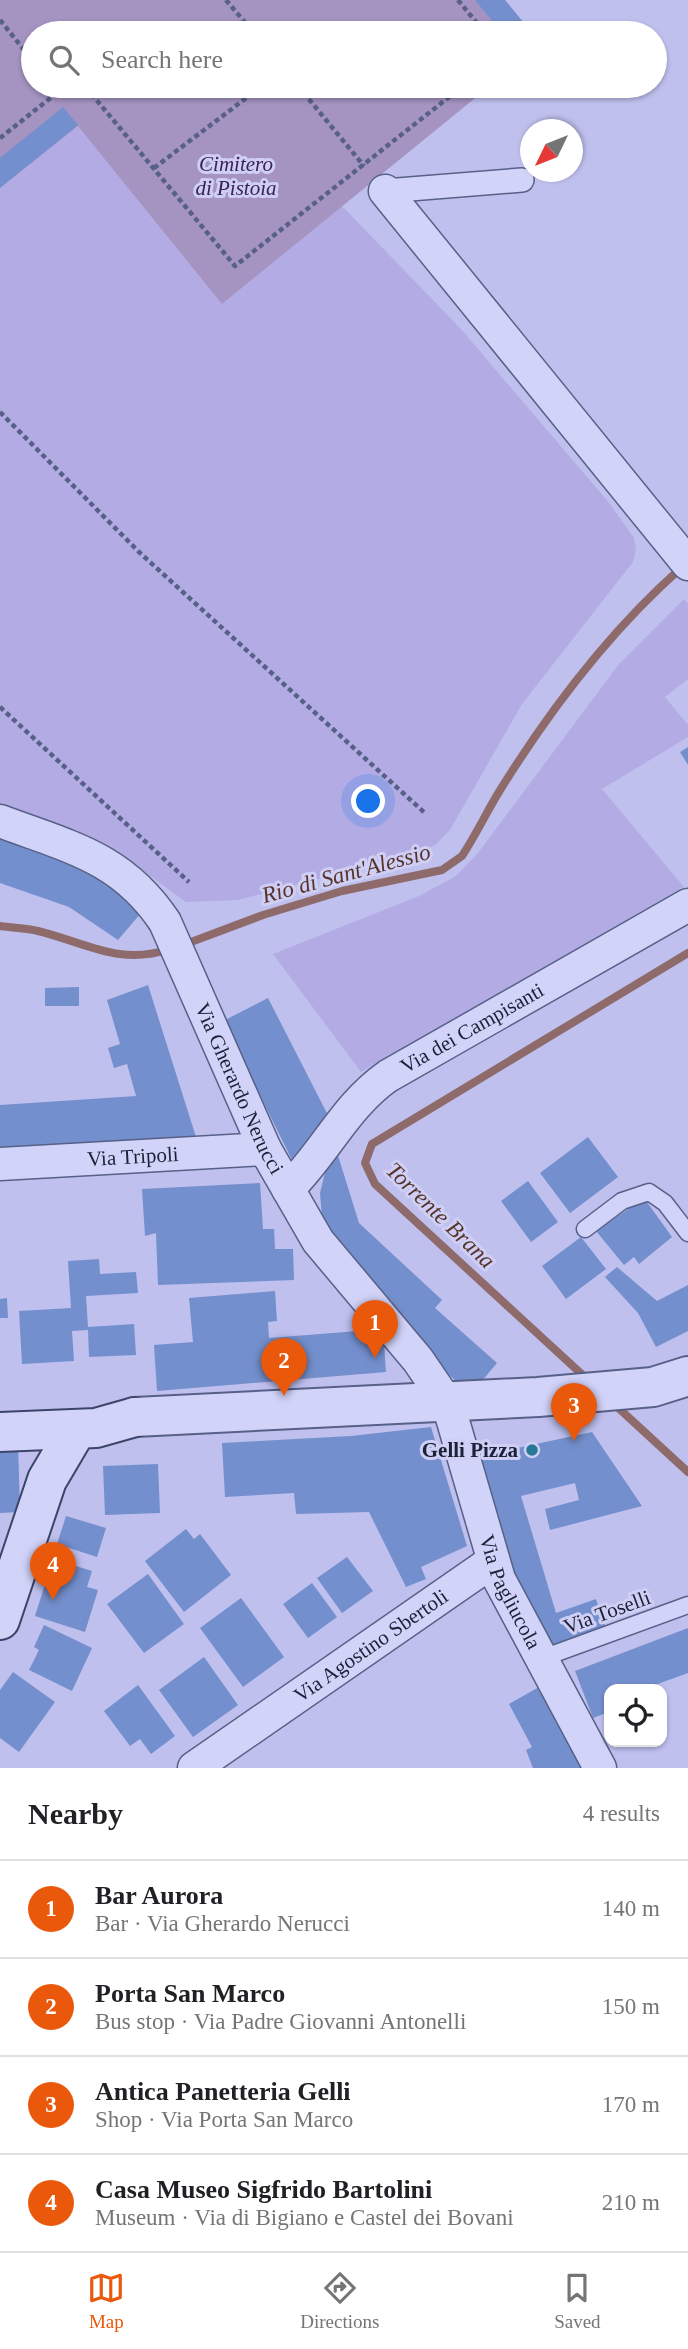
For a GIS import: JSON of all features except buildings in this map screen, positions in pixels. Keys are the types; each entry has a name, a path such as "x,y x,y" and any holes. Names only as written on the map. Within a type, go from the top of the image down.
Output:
{"street":[{"path":"385,191 520,180"},
{"path":"385,191 688,564"},
{"name":"Via Gherardo Nerucci","path":"0,821 109,864 142,891 165,922 265,1149 318,1241 418,1360 448,1404"},
{"name":"Via dei Campisanti","path":"288,1189 318,1158 355,1104 376,1084 688,905"},
{"name":"Via Tripoli","path":"0,1164 265,1149"},
{"path":"0,1414 97,1410 135,1417 448,1404 538,1397 670,1381"},
{"name":"Via Pagliucola","path":"448,1404 493,1561 512,1607 600,1768"},
{"path":"0,1432 96,1428 135,1417"},
{"path":"0,1620 47,1480 77,1429"},
{"name":"Via Agostino Sbertoli","path":"194,1768 493,1561"}],"lane":[{"path":"585,1229 622,1201 649,1192 665,1203 688,1233"},
{"name":"Via Toselli","path":"540,1658 688,1605"}],"path":[{"path":"226,0 244,21"},
{"path":"458,0 475,21"},
{"path":"0,20 21,46"},
{"path":"0,138 50,98"},
{"path":"95,98 234,265 448,98"},
{"path":"154,168 246,98"},
{"path":"308,98 385,191"},
{"path":"0,412 139,552 426,814"},
{"path":"0,707 189,882"}],"shaded area":[{"path":"78,125 222,303 342,206 460,328 610,504 634,538 636,550 633,562 522,704 450,830 435,845 416,854 238,900 186,902 142,870 0,811 0,188"},
{"path":"684,599 688,604 688,679 665,697 688,725 688,737 602,789 684,887 361,1072 273,954 419,896 456,876 478,853 619,664"}],"green space":[{"name":"Cimitero di Pistoia","path":"0,0 505,0 522,21 21,21 21,98 475,98 222,304 78,126 0,188"}],"waterway":[{"name":"Rio di Sant'Alessio","path":"183,945 263,915 342,891 442,870 462,856 502,787 562,699 607,643 681,568"},
{"name":"Rio di Sant'Alessio","path":"0,926 38,931 119,954 152,954 170,949"},
{"name":"Torrente Brana","path":"588,1380 375,1184 365,1163 372,1144 688,953"},
{"name":"Torrente Brana","path":"613,1403 688,1472"}],"place":[{"name":"Bar Aurora","path":"375,1358"},
{"name":"Porta San Marco","path":"284,1396"},
{"name":"Antica Panetteria Gelli","path":"574,1441"},
{"name":"Gelli Pizza","path":"532,1450"},
{"name":"Casa Museo Sigfrido Bartolini","path":"53,1600"}]}
